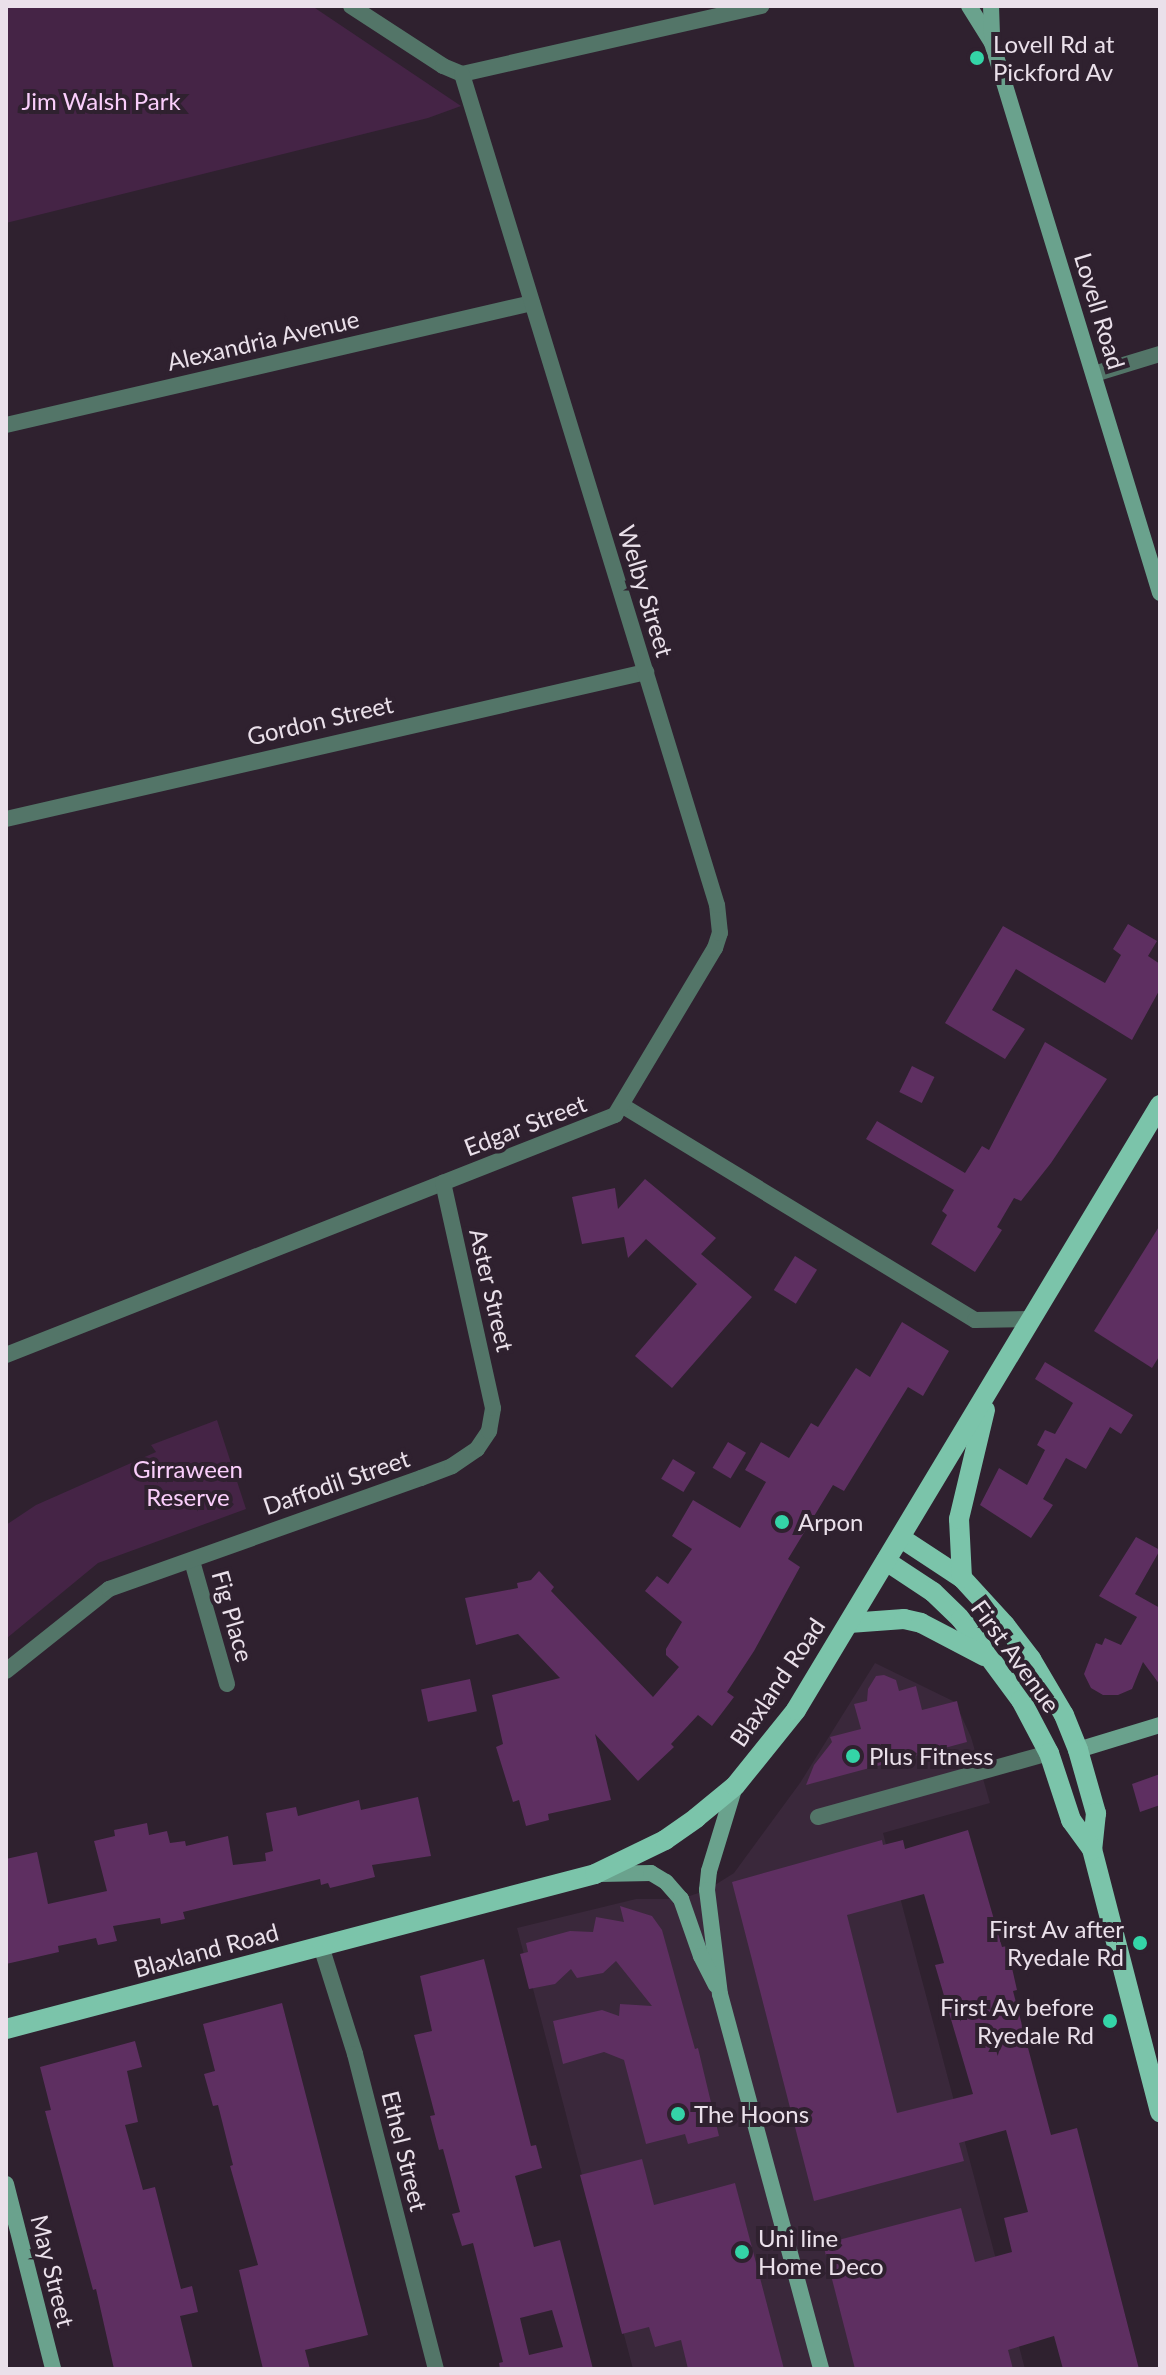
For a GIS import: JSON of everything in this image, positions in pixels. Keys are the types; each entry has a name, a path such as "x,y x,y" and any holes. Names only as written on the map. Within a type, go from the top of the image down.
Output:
{"main road":[{"name":"Blaxland Road","path":"6,2029 595,1874 665,1840 735,1786 796,1710 1160,1105"},
{"path":"962,1578 959,1519 991,1385"},
{"name":"First Avenue","path":"901,1538 962,1578 1031,1659 1064,1715 1078,1750 1096,1813 1092,1849 1160,2112"},
{"name":"First Avenue","path":"886,1561 933,1592 961,1619 1021,1700 1049,1753 1071,1820 1092,1849"},
{"path":"849,1623 904,1619 921,1623 991,1660"}],"street":[{"path":"351,6 443,66 462,74 761,6"},
{"name":"Lovell Road","path":"969,6 992,43 1160,593"},
{"name":"Lovell Road","path":"991,6 992,43"},
{"name":"Welby Street","path":"462,74 717,905 720,933 715,948 623,1106"},
{"name":"Alexandria Avenue","path":"6,425 532,303"},
{"path":"1094,374 1160,354"},
{"name":"Gordon Street","path":"6,819 646,672"},
{"name":"Edgar Street","path":"6,1355 615,1115 623,1106 975,1320 1030,1319"},
{"name":"Aster Street","path":"443,1182 493,1408"},
{"name":"Daffodil Street","path":"6,1671 109,1589 452,1466 477,1449 489,1431 493,1408"},
{"name":"Fig Place","path":"192,1561 227,1684"},
{"path":"1078,1750 1160,1725"},
{"path":"818,1817 1049,1753"},
{"path":"735,1786 709,1871 707,1890 720,1994 821,2369"},
{"path":"595,1874 651,1873 666,1882 681,1899 701,1956 720,1994"},
{"name":"Ethel Street","path":"321,1946 355,2054 436,2369"},
{"name":"May Street","path":"6,2184 53,2369"}],"shaded area":[{"path":"875,1663 955,1702 971,1737 990,1803 883,1833 1025,2369 633,2369 517,1928 636,1899 681,1899 707,1890 734,1873 800,1783"}],"green space":[{"name":"Jim Walsh Park","path":"6,6 312,6 461,106 428,118 6,223"},
{"name":"Girraween Reserve","path":"217,1420 246,1509 98,1563 7,1638 6,1525 36,1505 156,1452 151,1445"}],"building":[{"path":"1128,924 1157,941 1148,956 1160,964 1160,989 1132,1040 1016,969 992,1010 1025,1029 1005,1059 945,1023 1003,926 1105,983 1121,955 1113,949"},
{"path":"1045,1042 1107,1079 1051,1163 1021,1201 1014,1198 997,1227 1002,1230 975,1272 931,1244 947,1215 942,1211 954,1190 866,1139 877,1121 965,1173 982,1146 989,1150"},
{"path":"912,1066 934,1077 922,1103 899,1092"},
{"path":"645,1179 716,1238 701,1254 752,1297 672,1388 635,1356 697,1284 646,1239 628,1258 624,1237 582,1244 572,1197 615,1188 618,1209"},
{"path":"1160,1225 1160,1355 1152,1368 1094,1331"},
{"path":"795,1256 817,1270 796,1304 774,1290"},
{"path":"902,1322 949,1351 923,1396 908,1387 844,1491 833,1485 788,1559 800,1567 754,1651 727,1692 734,1697 712,1726 698,1715 671,1744 674,1747 638,1781 595,1734 611,1800 548,1814 549,1820 526,1826 519,1800 513,1802 496,1747 503,1744 492,1695 560,1678 518,1634 476,1645 465,1598 518,1588 517,1583 531,1580 539,1571 554,1587 551,1591 653,1697 679,1667 666,1655 666,1649 682,1622 645,1591 657,1576 668,1584 692,1549 672,1536 693,1500 740,1528 766,1482 745,1470 761,1442 789,1458 811,1423 818,1427 856,1368 870,1377"},
{"path":"1045,1362 1133,1415 1121,1434 1110,1427 1086,1469 1066,1458 1043,1499 1053,1505 1031,1538 980,1505 999,1468 1027,1485 1045,1450 1037,1445 1045,1430 1055,1434 1073,1403 1035,1379"},
{"path":"728,1442 746,1453 731,1479 713,1468"},
{"path":"673,1459 695,1472 683,1492 661,1479"},
{"path":"1136,1537 1160,1550 1135,1594 1160,1608 1160,1685 1143,1662 1132,1689 1118,1695 1103,1695 1091,1688 1084,1674 1096,1643 1102,1645 1105,1638 1121,1645 1137,1617 1099,1596"},
{"path":"884,1675 896,1680 899,1691 916,1686 922,1710 957,1701 967,1742 806,1785 814,1765 832,1742 830,1737 861,1729 854,1704 867,1701 868,1689 876,1676"},
{"path":"470,1679 477,1711 428,1722 421,1689"},
{"path":"1160,1774 1160,1805 1140,1812 1132,1784"},
{"path":"418,1797 431,1856 372,1865 375,1877 330,1888 328,1883 321,1885 320,1879 183,1912 185,1919 161,1924 160,1918 113,1926 117,1941 98,1945 96,1938 58,1946 59,1952 6,1964 6,1859 37,1852 48,1904 107,1891 94,1841 115,1836 114,1830 147,1823 149,1835 167,1831 170,1843 185,1841 186,1846 228,1836 233,1865 266,1861 265,1853 273,1851 266,1813 296,1807 298,1816 359,1800 361,1810"},
{"path":"968,1830 1002,1947 1007,1946 1017,1990 1013,1991 1051,2135 1077,2128 1139,2369 1063,2369 1054,2336 1008,2350 1013,2369 855,2369 823,2244 961,2208 975,2262 1012,2252 1004,2218 1028,2212 1006,2130 959,2143 964,2161 814,2201 732,1882 882,1840 883,1845 903,1840 905,1849","holes":["924,1894 944,1963 935,1965 973,2094 897,2113 847,1915"]},
{"path":"620,1906 652,1916 662,1930 695,2049 698,2048 719,2136 688,2144 685,2134 646,2144 624,2060 604,2052 563,2064 553,2021 602,2010 619,2016 620,2004 652,2006 616,1961 603,1973 577,1978 571,1969 555,1984 529,1989 520,1954 528,1952 526,1943 570,1931 593,1932 596,1917 624,1922"},
{"path":"484,1959 531,2146 536,2145 542,2168 515,2176 534,2247 560,2240 593,2369 500,2369 499,2363 503,2362 473,2243 462,2246 452,2214 460,2212 443,2149 439,2150 430,2116 435,2115 414,2035 432,2031 420,1976","holes":["552,2310 563,2347 529,2355 520,2318"]},
{"path":"282,2003 368,2335 305,2350 310,2369 263,2369 239,2270 258,2265 230,2166 233,2165 218,2105 213,2106 204,2074 215,2071 203,2024"},
{"path":"135,2041 142,2067 127,2071 138,2122 125,2125 143,2190 155,2187 181,2289 192,2286 198,2312 180,2316 193,2369 114,2369 96,2289 93,2290 45,2111 51,2110 40,2067"},
{"path":"642,2159 654,2205 735,2183 784,2369 688,2369 681,2340 655,2347 649,2327 622,2334 580,2175"}],"place":[{"name":"Lovell Rd at Pickford Av","path":"977,58"},
{"name":"Arpon","path":"782,1522"},
{"name":"Plus Fitness","path":"853,1756"},
{"name":"First Av after Ryedale Rd","path":"1140,1943"},
{"name":"First Av before Ryedale Rd","path":"1110,2021"},
{"name":"The Hoons","path":"678,2114"},
{"name":"Uni line Home Deco","path":"742,2252"}]}
